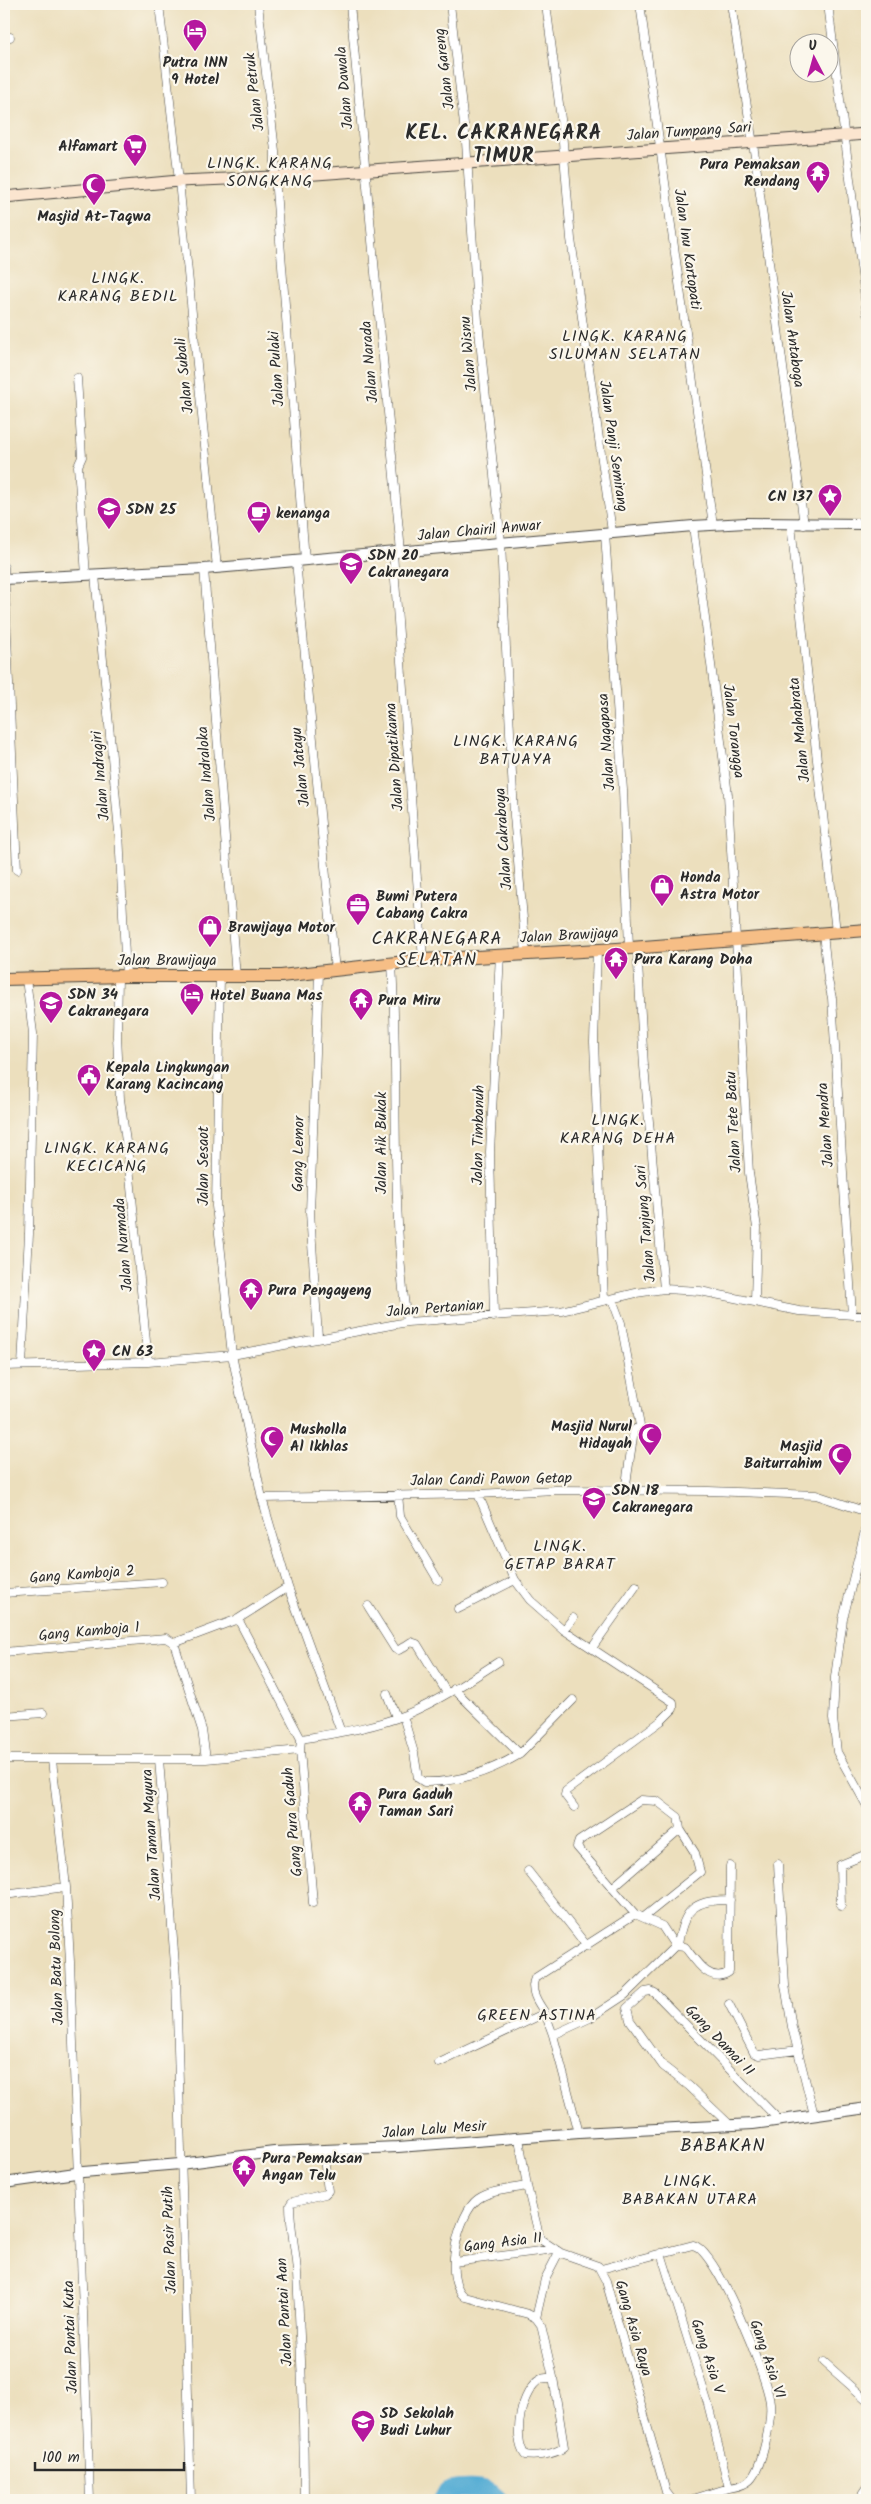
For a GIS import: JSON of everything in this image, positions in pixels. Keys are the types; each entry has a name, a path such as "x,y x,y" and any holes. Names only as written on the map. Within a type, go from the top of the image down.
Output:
{"main road":[{"name":"Jalan Tumpang Sari","path":"4,197 180,181 275,177 364,169 564,156 661,152 844,134 867,134"},
{"name":"Jalan Brawijaya","path":"4,979 122,976 236,977 319,973 423,960 500,954 597,950 867,930"}],"street":[{"name":"Jalan Subali","path":"159,4 180,181 217,568"},
{"name":"Jalan Petruk","path":"258,4 275,151 275,177"},
{"name":"Jalan Dawala","path":"350,4 364,169"},
{"name":"Jalan Gareng","path":"450,4 467,162"},
{"name":"Jalan Panji Semirang","path":"546,4 564,156 571,239 608,533"},
{"name":"Jalan Inu Kartopati","path":"640,4 713,525"},
{"name":"Jalan Antaboga","path":"731,4 756,158 804,525"},
{"path":"828,4 867,314"},
{"name":"Jalan Wisnu","path":"467,162 478,321 501,543"},
{"name":"Jalan Narada","path":"364,169 397,553"},
{"name":"Jalan Pulaki","path":"275,177 300,561"},
{"name":"Jalan Indragiri","path":"77,378 82,457 78,466 120,832 122,976"},
{"name":"Jalan Chairil Anwar","path":"4,579 217,568 693,526 867,524"},
{"name":"Jalan Mahabrata","path":"791,525 836,932"},
{"name":"Jalan Torangga","path":"693,526 728,795 737,940"},
{"name":"Jalan Nagapasa","path":"608,533 633,947"},
{"name":"Jalan Cakraboya","path":"501,543 514,806 526,953"},
{"name":"Jalan Dipatikama","path":"397,553 423,960"},
{"name":"Jalan Jatayu","path":"300,561 334,971"},
{"path":"4,567 17,870"},
{"name":"Jalan Indraloka","path":"204,569 236,977"},
{"name":"Jalan Mendra","path":"823,933 832,998 852,1315"},
{"name":"Jalan Tete Batu","path":"737,940 749,1173 757,1228 755,1301"},
{"name":"Jalan Tanjung Sari","path":"633,947 664,1289"},
{"path":"597,950 594,1042 604,1301"},
{"name":"Jalan Timbanuh","path":"494,1317 490,1152 500,954"},
{"name":"Jalan Aik Bukak","path":"392,964 396,1207 400,1267 407,1322"},
{"name":"Gang Lemor","path":"318,1337 310,1212 319,973"},
{"name":"Jalan Narmada","path":"122,976 117,1036 120,1099 129,1165 148,1362"},
{"name":"Jalan Sesaot","path":"220,976 216,1206 232,1354 262,1498 288,1588 341,1732"},
{"path":"22,1365 29,1234 33,1033 26,979"},
{"name":"Jalan Pertanian","path":"4,1366 148,1362 232,1354 407,1322 561,1311 664,1289 700,1291 800,1311 867,1316"},
{"path":"612,1299 621,1323 640,1426 634,1430 625,1491"},
{"name":"Jalan Candi Pawon Getap","path":"262,1498 478,1494 555,1490 710,1491 816,1495 867,1512"},
{"path":"398,1494 400,1516 438,1580"},
{"path":"478,1494 515,1580 542,1613 608,1661 670,1699 673,1710 661,1721 566,1791 565,1795 574,1807"},
{"path":"867,1523 844,1611 833,1704 837,1752 867,1806"},
{"path":"458,1609 515,1580"},
{"name":"Gang Kamboja 2","path":"4,1593 162,1582"},
{"path":"592,1648 636,1586"},
{"path":"206,1758 202,1730 174,1642 238,1619 288,1588"},
{"path":"368,1606 395,1649 399,1650 411,1642 417,1644 450,1691 520,1754"},
{"path":"564,1630 572,1618"},
{"path":"238,1619 301,1739 341,1732 400,1716 450,1691 498,1662"},
{"name":"Gang Kamboja 1","path":"4,1652 166,1638 174,1642"},
{"path":"387,1694 400,1716 414,1752 418,1778 424,1782 475,1775 504,1763 520,1754 573,1700"},
{"path":"4,1716 43,1713"},
{"name":"Gang Pura Gaduh","path":"301,1739 300,1750 313,1903"},
{"path":"159,1759 206,1758 300,1750"},
{"name":"Jalan Taman Mayura","path":"4,1758 159,1759 176,1978"},
{"name":"Jalan Batu Bolong","path":"55,1759 66,1887 78,2173"},
{"path":"644,1917 700,1872 695,1853 680,1829 678,1817 657,1801 641,1800 580,1841 577,1847 635,1914 662,1926 676,1946 685,1947 707,1972 717,1976 729,1972 730,1866"},
{"path":"612,1888 680,1829"},
{"path":"841,1906 840,1865 867,1854"},
{"path":"778,1864 785,1985 814,2115"},
{"path":"528,1871 587,1946"},
{"path":"4,1895 66,1887"},
{"path":"553,2035 590,2018 625,1995 676,1946 684,1921 692,1908 705,1900 730,1900"},
{"path":"579,2133 553,2035 545,2013 532,1988 535,1978 635,1914"},
{"name":"Jalan Pasir Putih","path":"176,1978 180,2164 192,2500"},
{"name":"Gang Damai II","path":"730,2126 689,2086 663,2066 627,2014 628,2008 647,1991 655,1993 780,2121"},
{"path":"729,2004 754,2053 759,2055 798,2050"},
{"path":"439,2063 545,2013"},
{"name":"Jalan Lalu Mesir","path":"4,2183 274,2152 579,2133 730,2126 780,2121 867,2108"},
{"name":"Gang Asia Raya","path":"519,2138 527,2186 540,2239 557,2250 601,2269 610,2294 666,2492 672,2500"},
{"name":"Jalan Pantai Aan","path":"304,2500 305,2424 301,2388 297,2272 290,2205 292,2202 325,2194 328,2191 323,2150"},
{"name":"Jalan Pantai Kuta","path":"78,2173 90,2500"},
{"path":"527,2186 482,2197 470,2207 456,2244 454,2262 455,2281 460,2293 476,2300 536,2318"},
{"name":"Gang Asia VI","path":"661,2253 693,2245 700,2247 708,2255 728,2293 746,2334 769,2399 770,2420 758,2467 749,2482 729,2488"},
{"path":"552,2378 540,2380 529,2392 518,2426 521,2448 525,2455 542,2454 560,2450 564,2447 552,2378 543,2332 536,2318 545,2279 557,2250"},
{"name":"Gang Asia II","path":"454,2262 557,2250"},
{"path":"601,2269 661,2253"},
{"name":"Gang Asia V","path":"661,2253 708,2404 726,2468 729,2488"},
{"path":"824,2362 867,2400"},
{"path":"690,2500 729,2488"},
{"path":"859,2500 867,2488"}],"waterway":[{"path":"442,2500 447,2491 460,2489 482,2490 494,2495 499,2500"}],"place":[{"name":"Putra INN 9 Hotel","path":"195,52"},
{"name":"Alfamart","path":"135,167"},
{"name":"Pura Pemaksan Rendang","path":"818,194"},
{"name":"Masjid At-Taqwa","path":"94,206"},
{"name":"CN 137","path":"830,517"},
{"name":"SDN 25","path":"109,530"},
{"name":"kenanga","path":"259,534"},
{"name":"SDN 20 Cakranegara","path":"351,585"},
{"name":"Honda Astra Motor","path":"662,907"},
{"name":"Bumi Putera Cabang Cakra","path":"358,926"},
{"name":"Brawijaya Motor","path":"210,948"},
{"name":"Pura Karang Doha","path":"616,980"},
{"name":"Hotel Buana Mas","path":"192,1016"},
{"name":"Pura Miru","path":"361,1021"},
{"name":"SDN 34 Cakranegara","path":"51,1024"},
{"name":"Kepala Lingkungan Karang Kacincang","path":"89,1097"},
{"name":"Pura Pengayeng","path":"251,1311"},
{"name":"CN 63","path":"94,1372"},
{"name":"Masjid Nurul Hidayah","path":"650,1456"},
{"name":"Musholla Al Ikhlas","path":"272,1459"},
{"name":"Masjid Baiturrahim","path":"840,1476"},
{"name":"SDN 18 Cakranegara","path":"594,1520"},
{"name":"Pura Gaduh Taman Sari","path":"360,1824"},
{"name":"Pura Pemaksan Angan Telu","path":"244,2188"},
{"name":"SD Sekolah Budi Luhur","path":"363,2443"}],"district":[{"name":"KEL. CAKRANEGARA TIMUR","path":"504,144"},
{"name":"LINGK. KARANG SONGKANG","path":"270,171"},
{"name":"LINGK. KARANG BEDIL","path":"118,286"},
{"name":"LINGK. KARANG SILUMAN SELATAN","path":"625,344"},
{"name":"LINGK. KARANG BATUAYA","path":"516,749"},
{"name":"CAKRANEGARA SELATAN","path":"437,948"},
{"name":"LINGK. KARANG DEHA","path":"618,1128"},
{"name":"LINGK. KARANG KECICANG","path":"107,1156"},
{"name":"LINGK. GETAP BARAT","path":"560,1554"},
{"name":"GREEN ASTINA","path":"537,2014"},
{"name":"BABAKAN","path":"723,2145"},
{"name":"LINGK. BABAKAN UTARA","path":"690,2189"}]}
